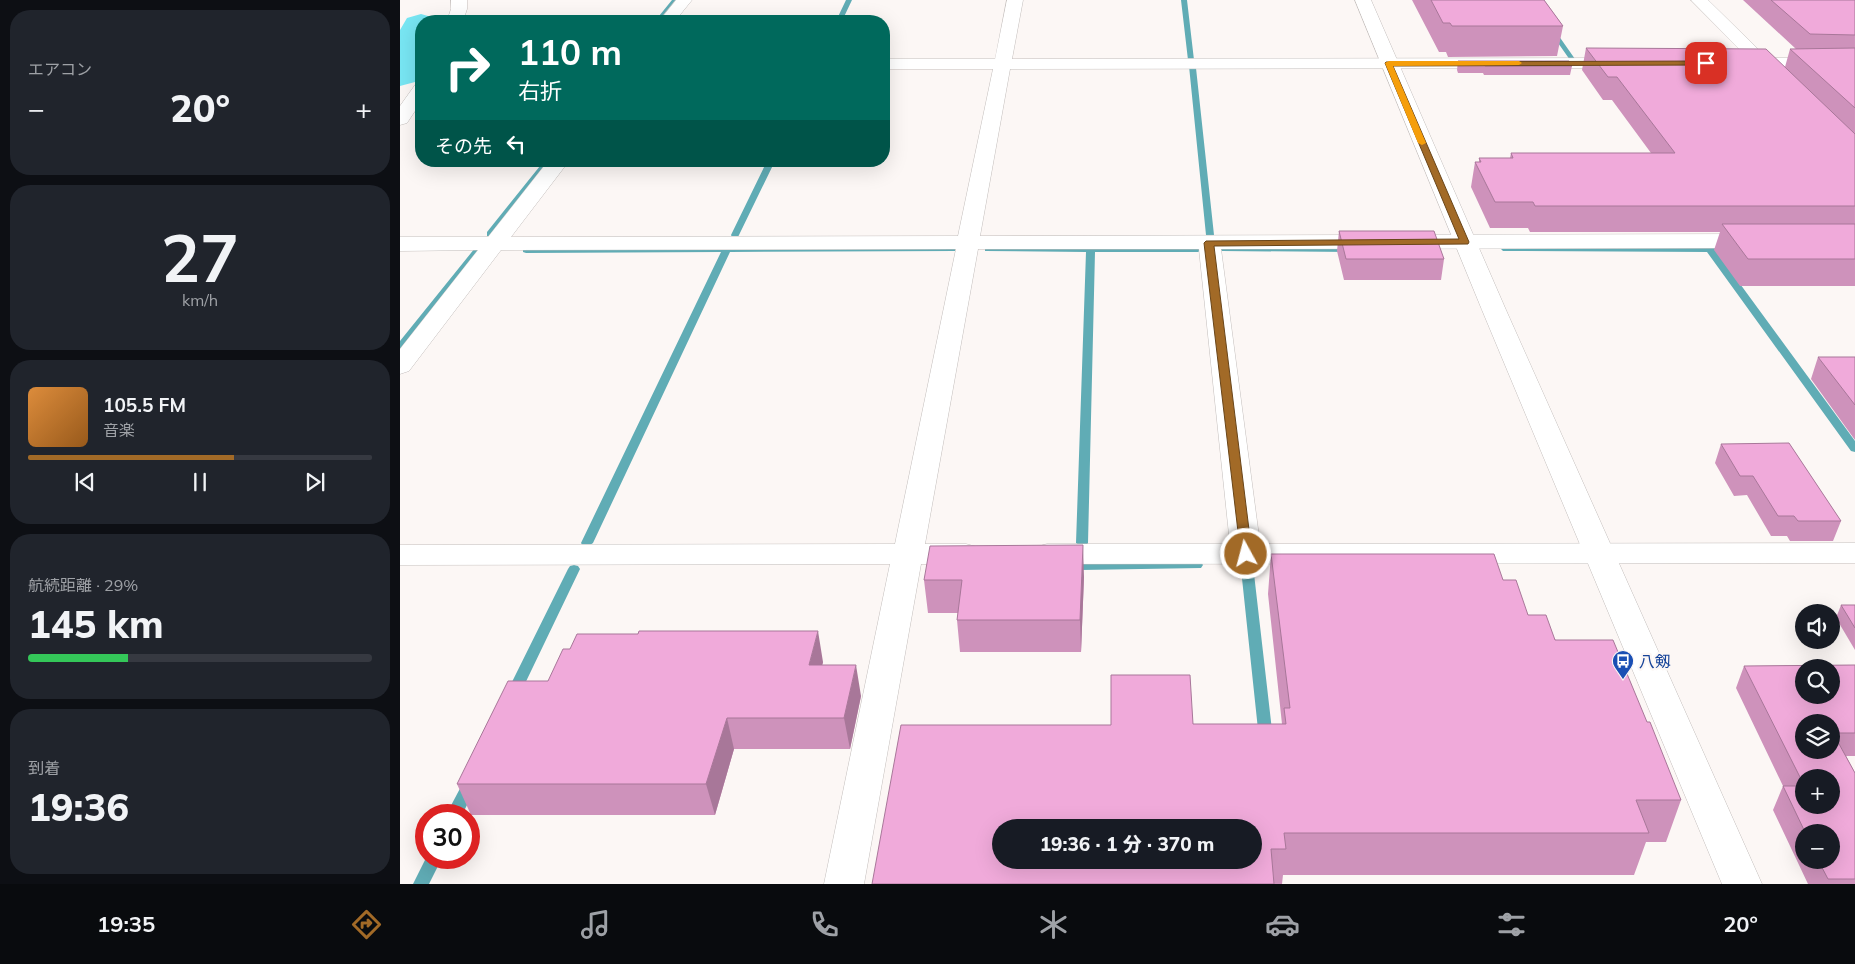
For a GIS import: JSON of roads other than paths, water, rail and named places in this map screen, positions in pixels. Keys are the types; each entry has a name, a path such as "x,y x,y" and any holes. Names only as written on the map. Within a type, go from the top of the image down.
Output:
{"street":[{"path":"457,15 459,0"},
{"path":"672,15 684,0"},
{"path":"844,884 1014,0"},
{"path":"1363,0 1598,553 1742,884"},
{"path":"1699,0 1784,83"},
{"path":"890,64 1636,63"},
{"path":"1724,63 1855,63"},
{"path":"400,118 415,97"},
{"path":"400,366 554,167"},
{"path":"400,244 1776,241"},
{"path":"1209,243 1246,554"},
{"path":"400,555 1855,553"}],"waterway":[{"path":"663,15 675,0"},
{"path":"842,15 849,0"},
{"path":"1184,0 1191,60"},
{"path":"1552,30 1572,59"},
{"path":"400,73 409,61 415,44"},
{"path":"1192,68 1210,235"},
{"path":"490,234 543,167"},
{"path":"735,235 768,167"},
{"path":"526,250 952,249"},
{"path":"988,249 1091,249"},
{"path":"1082,543 1091,249"},
{"path":"1091,249 1198,249"},
{"path":"1225,249 1351,249"},
{"path":"1506,249 1710,249"},
{"path":"1710,249 1715,249"},
{"path":"1710,249 1855,449"},
{"path":"400,348 478,250"},
{"path":"587,543 727,250"},
{"path":"1081,566 1197,565"},
{"path":"1235,565 1247,565 1266,739"},
{"path":"513,694 574,569"},
{"path":"460,804 470,783"},
{"path":"421,884 428,869"}],"place":[{"name":"八剱","path":"1623,680"}]}
